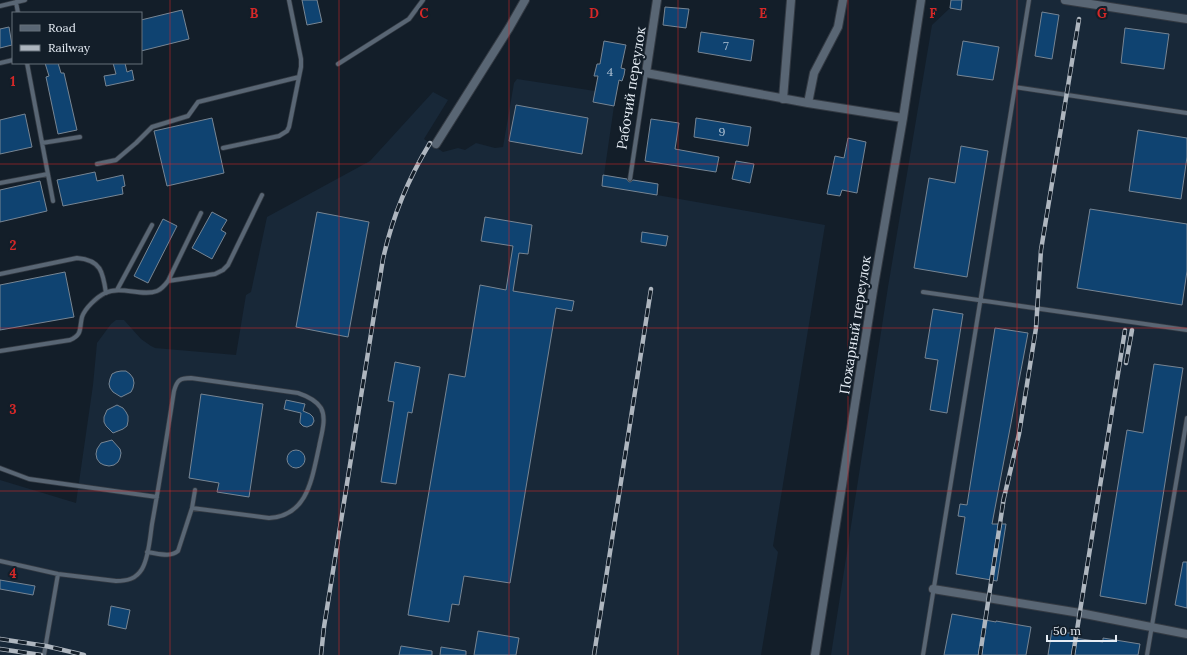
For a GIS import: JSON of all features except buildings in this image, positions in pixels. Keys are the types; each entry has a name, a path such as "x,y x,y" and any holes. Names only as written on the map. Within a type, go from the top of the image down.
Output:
{"street":[{"path":"436,144 525,0"},
{"name":"Рабочий переулок","path":"646,73 657,0"},
{"path":"783,99 791,0"},
{"path":"808,104 814,73 838,27 843,0"},
{"name":"Пожарный переулок","path":"815,655 921,0"},
{"path":"1065,0 1187,19"},
{"path":"646,73 808,104 903,118"},
{"path":"933,589 1080,613 1187,634"}],"lane":[{"path":"0,6 25,0"},
{"path":"223,148 279,136 287,131 289,127 301,67 289,0"},
{"path":"338,64 409,19 423,0"},
{"path":"923,655 1029,0"},
{"path":"16,2 18,12"},
{"path":"0,63 12,60"},
{"path":"27,64 53,201"},
{"name":"Рабочий переулок","path":"630,179 646,73"},
{"path":"97,164 116,160 136,143 152,126 188,116 198,102 299,77"},
{"path":"1015,87 1187,113"},
{"path":"42,143 80,137"},
{"path":"0,183 48,174"},
{"path":"168,281 216,274 223,270 228,265 262,195"},
{"path":"0,352 70,340 78,336 84,313 94,302 106,293 118,290 149,292 157,291 162,288 168,281 201,213"},
{"path":"118,290 152,225"},
{"path":"0,274 77,258 84,259 97,265 101,270 104,275 106,293"},
{"path":"922,292 1187,330"},
{"path":"0,561 58,574 116,581 124,581 135,577 140,573 145,562 147,552 174,391 176,384 184,378 298,393 306,395 317,403 322,409 324,421 309,490 298,506 285,516 269,518 192,508"},
{"path":"1148,655 1187,418"},
{"path":"0,468 29,479 157,496"},
{"path":"147,552 173,555 178,551 192,508 195,490"},
{"path":"44,655 58,574"}],"shaded area":[{"path":"951,0 1187,0 1187,655 831,655 888,287 932,25 950,8"},
{"path":"517,79 595,91 593,102 614,106 604,175 658,183 657,195 825,225 773,546 778,552 761,655 0,655 0,480 76,503 93,385 97,343 111,324 116,320 124,320 141,339 155,348 236,355 246,295 251,292 267,217 370,161 433,92 448,100 424,139 443,152 458,148 465,150 476,143 495,148 503,147 514,83"}],"railway":[{"path":"1003,502 1019,434 1036,328 1041,250 1079,19"},
{"path":"321,655 324,627 383,259 391,229 402,199 430,143"},
{"path":"594,655 651,289"},
{"path":"1073,655 1125,330"},
{"path":"1126,363 1132,330"},
{"path":"980,655 1004,497"},
{"path":"0,639 46,646 84,655"},
{"path":"0,649 41,655"}]}
